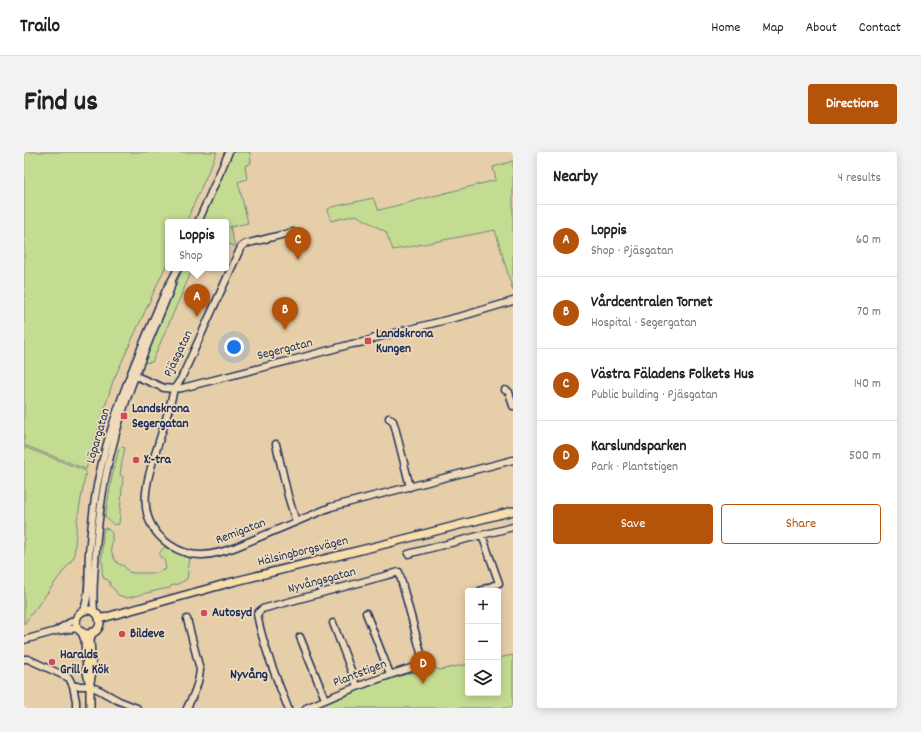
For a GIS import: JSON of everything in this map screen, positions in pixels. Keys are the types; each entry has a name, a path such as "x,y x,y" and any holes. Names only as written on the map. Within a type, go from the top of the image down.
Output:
{"main road":[{"name":"Hälsingborgsvägen","path":"99,618 513,511"},
{"path":"80,630 87,634 98,628 99,618 94,611 84,610 76,619 76,624 85,640 86,672 90,686"},
{"path":"90,708 90,686 92,672 90,640 92,632"}],"street":[{"path":"199,219 229,152"},
{"name":"Pjäsgatan","path":"174,389 181,379 241,247 245,244 294,232"},
{"name":"Löpargatan","path":"84,610 86,602 91,529 99,478 109,436 122,396 133,375 170,290 176,271"},
{"name":"Segergatan","path":"133,375 164,388 174,389 352,344 367,337 375,338 466,315 513,301"},
{"name":"Löpargatan","path":"94,611 93,596 97,537 102,497 109,462 133,375"},
{"name":"Remigatan","path":"174,389 148,478 145,504 152,525 159,535 175,548 185,552 203,555 211,555 222,552 331,507 513,460"},
{"path":"505,390 510,392 513,406"},
{"path":"389,418 393,421 395,427 410,487"},
{"path":"276,444 296,522"},
{"path":"408,554 513,527"},
{"path":"482,535 498,583 487,588"},
{"name":"Nyvångsgatan","path":"288,708 267,651 258,621 257,614 262,609 399,572 424,664"},
{"path":"366,613 390,674"},
{"path":"56,631 76,619"},
{"path":"187,619 200,670 200,678 187,708"},
{"path":"333,623 357,686"},
{"path":"24,640 56,631 80,630"},
{"path":"300,637 325,699"},
{"path":"24,659 28,659 69,678 73,686 76,708"},
{"name":"Plantstigen","path":"306,708 357,686 424,664"},
{"path":"73,686 90,686 119,701 137,708"},
{"path":"116,708 119,701"}],"green space":[{"path":"24,152 217,152 187,219 165,219 165,268 113,381 86,469 24,445"},
{"path":"233,152 250,152 251,163 245,166 247,179 238,182 248,223 230,227 235,247 229,244 229,219 203,219"},
{"path":"513,161 513,291 495,230 393,250 386,232 356,215 331,221 328,209 332,207 373,198 379,210 496,180 493,167"},
{"path":"182,271 192,271 152,362 143,363"},
{"path":"24,447 86,471 77,521 74,557 24,624"},
{"path":"121,447 125,448 120,475 123,477 119,524 114,525 105,517 113,471 119,449"},
{"path":"105,528 112,533 111,549 113,556 117,563 124,566 129,572 156,573 166,569 164,559 160,557 161,551 165,547 190,558 187,579 171,586 170,588 127,598 118,595 110,586 107,579 104,579 102,571 103,565 101,560 103,532"},
{"path":"513,655 513,708 316,708 362,689 421,669 432,667 440,670 465,665 465,696 501,696 501,657"}],"place":[{"name":"Västra Fäladens Folkets Hus","path":"298,260"},
{"name":"Loppis","path":"197,317"},
{"name":"Vårdcentralen Tornet","path":"285,330"},
{"name":"Landskrona Kungen","path":"368,341"},
{"name":"Landskrona Segergatan","path":"124,416"},
{"name":"X:-tra","path":"136,460"},
{"name":"Autosyd","path":"204,613"},
{"name":"Bildeve","path":"122,634"},
{"name":"Haralds Grill & Kök","path":"52,662"},
{"name":"Karslundsparken","path":"423,684"}],"district":[{"name":"Nyvång","path":"249,675"}]}
